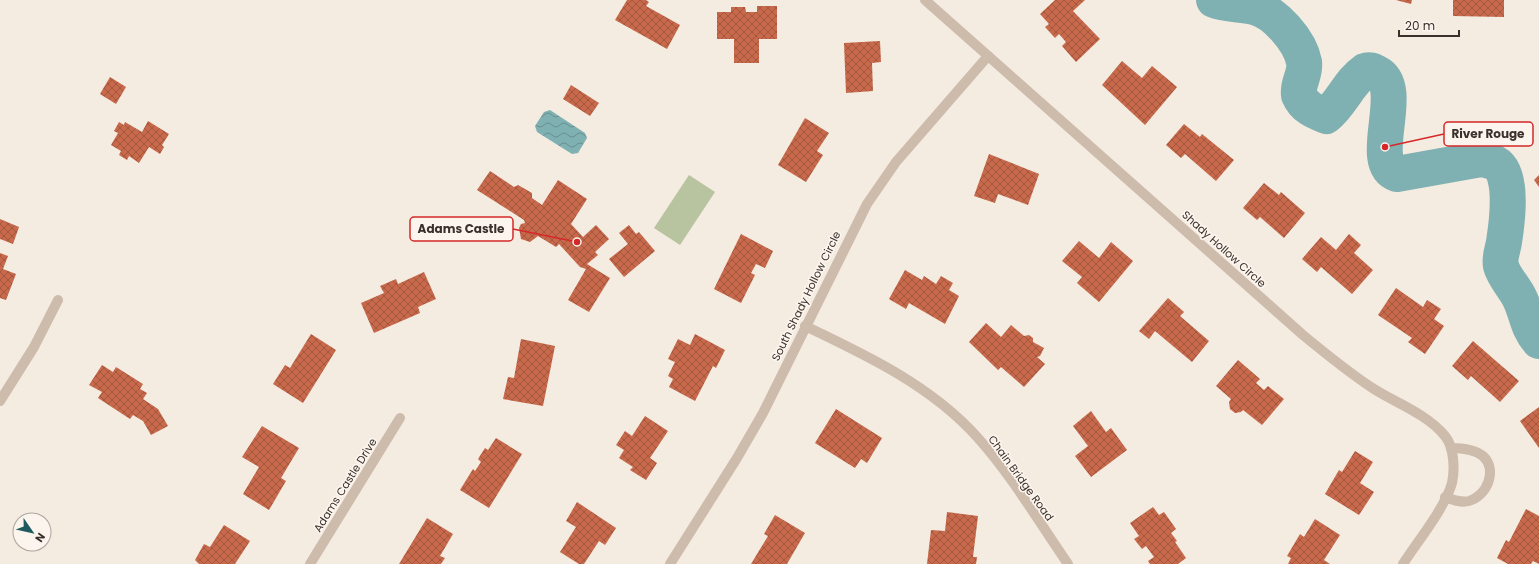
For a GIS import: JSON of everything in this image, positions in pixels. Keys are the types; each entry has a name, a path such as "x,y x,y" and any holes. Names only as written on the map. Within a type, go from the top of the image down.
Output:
{"street":[{"name":"Shady Hollow Circle","path":"924,0 1337,364 1373,388 1430,422 1445,436 1450,448"},
{"name":"South Shady Hollow Circle","path":"670,564 744,447 763,413 855,224 878,186 896,162 988,56"},
{"path":"0,402 34,347 58,300"},
{"name":"Chain Bridge Road","path":"805,326 877,362 912,383 947,409 977,437 1000,466 1068,564"},
{"name":"Adams Castle Drive","path":"310,564 400,418"},
{"path":"1403,564 1445,497 1452,483 1453,463 1450,448 1475,451 1484,457 1490,469 1490,480 1479,496 1469,501 1458,501 1445,497"}],"green space":[{"path":"689,175 715,192 680,245 654,228"}],"water":[{"path":"550,110 585,133 587,138 578,153 572,154 537,132 535,126 544,112"}],"building":[{"path":"627,0 646,0 649,2 646,6 680,25 667,49 615,20"},
{"path":"1055,0 1085,0 1073,11 1100,39 1076,62 1062,46 1066,42 1059,34 1055,38 1045,27 1049,24 1040,14"},
{"path":"1396,0 1412,0 1411,4"},
{"path":"1453,0 1504,0 1504,17 1453,16"},
{"path":"757,6 777,6 777,39 759,39 759,63 734,63 734,39 717,39 717,12 731,12 731,7 745,7 746,12 757,12"},
{"path":"880,41 881,62 872,63 873,91 846,93 844,43"},
{"path":"1122,61 1142,78 1152,66 1177,87 1145,125 1102,85"},
{"path":"110,77 126,87 116,104 100,94"},
{"path":"571,85 599,103 590,116 563,99"},
{"path":"805,118 829,133 817,151 823,155 806,182 778,165"},
{"path":"148,121 169,134 162,145 164,147 160,154 149,147 139,163 129,156 127,160 119,155 121,151 111,145 118,133 114,131 119,122 124,125 125,122 142,132"},
{"path":"1184,124 1200,137 1202,134 1234,160 1216,181 1185,154 1181,158 1166,145"},
{"path":"989,154 1039,174 1028,205 998,194 995,203 974,196"},
{"path":"490,171 514,187 518,185 532,193 532,198 542,205 558,180 587,199 571,224 583,237 596,225 609,239 595,252 598,255 587,264 610,278 589,312 568,300 586,269 580,267 559,244 556,247 538,236 530,242 521,239 519,228 521,224 525,223 524,220 477,190"},
{"path":"1539,175 1539,187 1534,180"},
{"path":"1264,183 1279,195 1281,192 1305,213 1284,238 1260,217 1257,220 1243,208"},
{"path":"0,219 19,227 13,244 0,239"},
{"path":"629,225 636,234 639,232 655,251 624,277 609,259 628,244 619,233"},
{"path":"741,234 773,251 765,268 756,264 751,273 755,275 741,303 714,289"},
{"path":"1349,234 1361,245 1354,253 1373,270 1352,294 1321,267 1317,272 1302,259 1321,237 1336,250"},
{"path":"1079,241 1099,258 1111,242 1133,261 1099,302 1077,283 1082,277 1062,261"},
{"path":"0,253 8,256 3,269 16,274 6,300 0,298"},
{"path":"905,270 922,280 924,276 936,284 941,276 953,283 949,290 959,296 945,324 909,303 906,309 889,299"},
{"path":"424,272 436,299 418,307 420,313 374,333 361,303 384,293 380,286 396,279 398,284"},
{"path":"1396,288 1423,307 1427,300 1441,309 1434,319 1444,326 1425,354 1408,342 1412,338 1378,315"},
{"path":"1168,298 1184,312 1180,316 1209,341 1192,362 1155,331 1149,339 1139,331"},
{"path":"986,323 1001,337 1011,325 1024,336 1029,335 1033,338 1033,342 1044,348 1040,356 1037,357 1045,364 1024,387 1001,367 998,370 969,342"},
{"path":"311,334 336,350 303,403 273,384 285,365 290,368"},
{"path":"695,334 725,350 716,368 713,366 695,401 669,387 673,379 668,376 675,362 668,359 678,339 690,345"},
{"path":"521,339 555,346 543,406 503,399 508,377 514,378"},
{"path":"1473,341 1519,381 1500,402 1471,376 1468,380 1452,366"},
{"path":"1238,360 1260,379 1256,383 1264,390 1268,386 1284,399 1262,425 1243,410 1235,413 1230,409 1229,402 1231,399 1216,386"},
{"path":"102,365 113,372 116,367 143,384 140,389 147,393 143,399 158,409 168,426 151,435 143,421 133,415 130,419 98,398 102,392 89,385"},
{"path":"1539,407 1539,448 1520,421"},
{"path":"836,409 882,438 867,463 861,459 855,468 815,443"},
{"path":"1091,411 1106,432 1111,428 1127,450 1091,477 1075,456 1088,446 1073,426"},
{"path":"645,416 668,431 650,458 657,463 646,480 630,470 633,467 619,458 624,450 616,445 625,431 632,436"},
{"path":"262,426 299,448 281,478 286,481 269,510 243,494 259,467 242,457"},
{"path":"496,438 522,454 489,508 460,490 473,469 475,471 481,462 478,459 485,448 488,450"},
{"path":"1355,451 1373,462 1360,483 1374,492 1359,515 1325,494 1339,470 1342,472"},
{"path":"577,502 616,528 605,545 599,541 584,564 579,564 560,552 576,527 566,521"},
{"path":"1153,507 1159,515 1164,512 1176,529 1171,533 1177,541 1175,542 1186,558 1178,564 1150,564 1148,561 1154,557 1146,546 1142,549 1134,539 1139,536 1130,523"},
{"path":"1526,509 1539,516 1539,564 1533,561 1531,564 1508,564 1497,558 1506,540 1509,542"},
{"path":"947,512 978,516 973,557 977,557 976,564 927,564 931,530 945,531"},
{"path":"775,515 805,533 787,564 751,564 768,536 764,534"},
{"path":"427,518 453,534 440,556 445,558 441,564 399,564"},
{"path":"1315,519 1340,535 1324,560 1330,564 1288,564 1291,558 1287,556 1300,534 1304,537"},
{"path":"224,525 250,541 235,564 199,564 195,560 204,544 210,547"}],"waterway":[{"path":"1214,0 1223,3 1254,7 1262,10 1285,28 1297,45 1304,62 1304,71 1299,87 1299,95 1307,106 1317,112 1326,116 1337,105 1359,76 1365,71 1370,70 1377,73 1385,81 1388,94 1385,156 1388,167 1397,174 1481,159 1498,165 1503,171 1506,180 1508,201 1501,266 1504,274 1519,297 1532,331 1539,341"}],"place":[{"name":"River Rouge","path":"1385,147"},
{"name":"Adams Castle","path":"577,242"}]}
